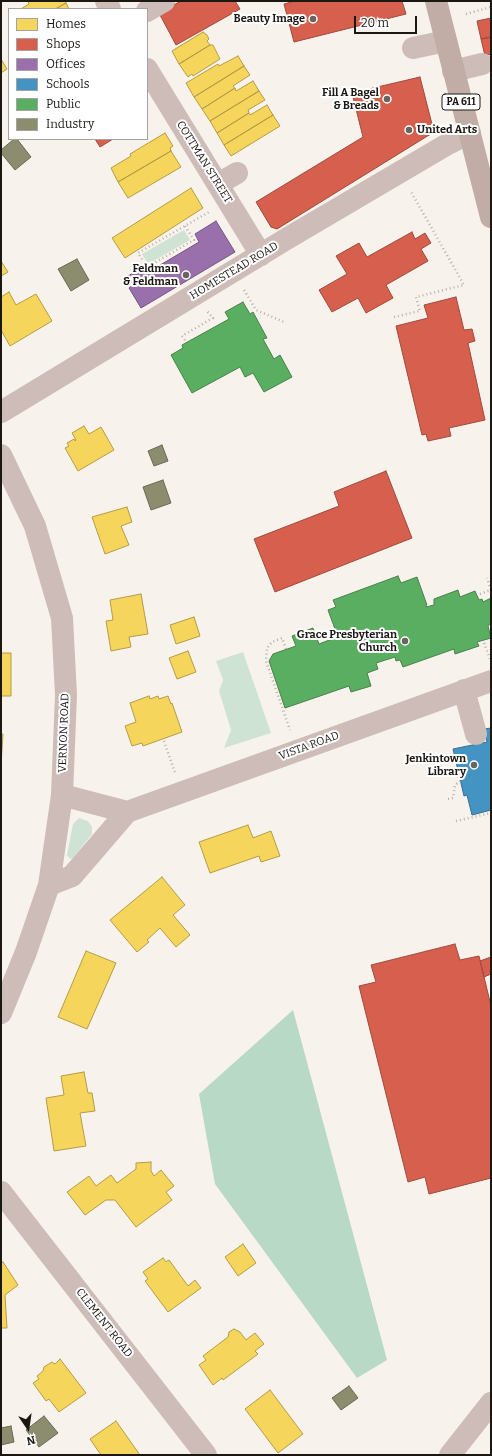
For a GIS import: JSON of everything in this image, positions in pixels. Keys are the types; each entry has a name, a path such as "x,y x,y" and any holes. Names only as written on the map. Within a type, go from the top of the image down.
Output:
{"highway":[{"name":"PA 611","path":"436,1 491,217"}],"street":[{"path":"148,11 164,1"},
{"path":"413,48 446,41"},
{"path":"453,71 482,64"},
{"name":"COTTMAN STREET","path":"148,71 261,255"},
{"name":"HOMESTEAD ROAD","path":"1,412 439,149 470,133"},
{"path":"218,184 236,173"},
{"name":"VERNON ROAD","path":"1,455 36,526 62,618 66,695 62,794 49,884 26,952 1,1013"},
{"name":"VISTA ROAD","path":"49,884 72,876 127,812 491,681"},
{"path":"464,690 476,734"},
{"path":"62,794 127,812"},
{"name":"CLEMENT ROAD","path":"1,1192 206,1455"},
{"path":"450,1455 491,1403"}],"path":[{"path":"466,14 491,7"},
{"path":"394,317 420,311 416,297 464,285 410,190"},
{"path":"185,226 194,240 147,267 138,254 212,209"},
{"path":"243,288 256,310 284,322"},
{"path":"185,340 182,336 213,318 207,310"},
{"path":"480,594 491,590 486,578"},
{"path":"286,649 282,638 272,642 267,648 266,661 291,734"},
{"path":"484,643 491,662"},
{"path":"486,650 491,648"},
{"path":"164,741 176,776"},
{"path":"448,799 453,798 455,785 460,781"},
{"path":"456,821 491,813"}],"green space":[{"path":"184,230 190,240 148,264 142,254"},
{"path":"243,652 271,733 224,748 231,730 219,691 223,680 216,661"},
{"path":"79,818 88,821 92,827 92,834 73,858 70,859 67,855 73,824"},
{"path":"293,1010 387,1360 357,1378 215,1184 199,1094"}],"building: Homes":[{"path":"28,1 65,1 66,3 57,8 23,8 29,4"},
{"path":"66,3 68,8 58,8"},
{"path":"203,32 207,35 209,39 207,41 210,45 179,64 172,51"},
{"path":"210,45 213,45 220,59 193,76 192,74 188,77 179,64"},
{"path":"238,56 244,66 194,97 186,83 218,64 219,66"},
{"path":"1,59 7,69 1,73"},
{"path":"244,66 250,75 233,86 235,88 202,109 194,97"},
{"path":"253,81 259,91 210,121 202,109 235,88 236,91"},
{"path":"259,91 265,100 248,110 249,113 217,133 210,121"},
{"path":"267,105 273,115 224,145 217,133 249,113 250,115"},
{"path":"273,115 280,126 231,156 224,145"},
{"path":"165,133 173,146 170,148 171,151 118,182 111,168 131,156 130,154"},
{"path":"171,151 181,167 128,198 118,182"},
{"path":"191,188 203,208 125,258 112,238"},
{"path":"1,261 8,272 1,276"},
{"path":"9,292 16,305 36,294 52,321 10,346 1,330 1,297"},
{"path":"84,426 89,434 101,427 114,450 78,471 65,448 69,446 67,443 74,439 75,441 76,440 72,433"},
{"path":"127,507 132,522 121,526 129,545 105,554 92,517"},
{"path":"141,594 148,634 129,637 131,647 111,651 106,621 113,620 110,600"},
{"path":"194,617 200,636 176,644 170,625"},
{"path":"188,651 196,672 177,679 169,658"},
{"path":"1,653 11,653 11,696 1,696"},
{"path":"149,696 150,699 158,696 159,699 168,696 182,732 143,746 142,743 132,746 125,726 136,722 130,703"},
{"path":"1,734 3,734 1,765"},
{"path":"248,825 253,838 271,831 280,856 261,862 259,856 210,873 199,842"},
{"path":"162,877 185,905 173,915 190,935 176,947 160,928 147,940 149,942 137,952 110,920"},
{"path":"86,951 116,963 87,1029 58,1017"},
{"path":"84,1072 88,1093 92,1093 95,1111 80,1113 86,1146 54,1151 46,1098 64,1095 61,1076"},
{"path":"151,1162 151,1171 154,1176 161,1170 174,1186 166,1192 172,1200 136,1227 115,1200 106,1200 85,1215 67,1192 89,1176 96,1186 111,1175 117,1183 136,1169 136,1163"},
{"path":"243,1244 256,1263 238,1276 225,1257"},
{"path":"163,1258 166,1262 169,1260 188,1286 195,1280 201,1288 168,1312 145,1281 148,1279 143,1272"},
{"path":"3,1262 18,1285 5,1295 7,1328 1,1328 1,1263"},
{"path":"234,1329 240,1332 246,1340 255,1333 264,1344 255,1351 258,1354 223,1380 222,1378 213,1385 199,1365 206,1360 203,1356 228,1337 229,1332"},
{"path":"60,1359 86,1393 59,1412 49,1399 46,1401 33,1383 39,1379 37,1376 43,1371 44,1367 52,1362 55,1364"},
{"path":"270,1390 303,1434 278,1453 245,1409"},
{"path":"116,1421 140,1455 101,1455 90,1439"}],"building: Shops":[{"path":"181,1 235,1 240,9 176,45 159,13"},
{"path":"295,1 402,1 406,14 294,42 284,4"},
{"path":"491,18 491,37 481,39 477,21"},
{"path":"491,37 491,54 485,56 481,39"},
{"path":"420,77 434,132 277,229 271,227 256,202 363,137 352,93"},
{"path":"96,140 111,140 100,147"},
{"path":"412,232 415,239 425,233 431,243 421,249 428,261 386,285 393,298 366,313 358,298 332,312 319,290 347,274 336,256 359,243 367,257"},
{"path":"456,297 464,330 472,329 475,341 468,343 485,420 449,428 451,436 428,441 426,434 422,435 396,326 428,318 424,305"},
{"path":"386,471 412,538 275,592 254,539 339,506 334,492"},
{"path":"455,944 460,960 479,956 491,1006 491,1178 429,1194 425,1177 408,1182 359,986 376,982 371,965"},
{"path":"491,957 491,974 484,977 480,961"}],"building: Offices":[{"path":"216,221 235,252 141,308 129,288 133,285 128,276 141,268 145,274 199,242 195,234"}],"building: Schools":[{"name":"Jenkintown Library","path":"491,728 491,810 472,815 467,795 464,796 453,749 487,742 484,729"}],"building: Public":[{"path":"243,302 250,314 253,312 267,338 263,339 274,359 280,355 292,377 264,392 253,373 245,377 240,367 192,393 171,355 183,348 182,345 229,319 225,312"},
{"name":"Grace Presbyterian Church","path":"398,576 401,583 417,577 427,605 426,607 434,605 434,599 458,590 460,597 475,591 479,600 482,599 483,602 491,598 491,623 488,626 491,638 477,642 479,646 455,654 454,649 403,667 400,660 396,661 395,657 376,663 378,669 367,673 371,686 351,692 349,686 285,708 269,661 273,654 296,646 292,636 313,628 319,644 332,639 329,632 335,629 328,610 336,607 333,600"}],"building: Industry":[{"path":"13,140 18,140 31,157 15,170 1,153 1,150"},
{"path":"77,259 89,280 71,291 58,269"},
{"path":"162,445 168,461 154,466 148,451"},
{"path":"163,480 171,503 151,510 143,487"},
{"path":"349,1386 358,1398 341,1410 332,1398"},
{"path":"44,1416 58,1433 39,1447 26,1430"},
{"path":"11,1426 14,1442 1,1445 1,1428"}],"place":[{"name":"Beauty Image","path":"313,19"},
{"name":"Fill A Bagel & Breads","path":"387,99"},
{"name":"United Arts","path":"409,130"},
{"name":"Feldman & Feldman","path":"186,275"},
{"name":"Grace Presbyterian Church","path":"405,641"},
{"name":"Jenkintown Library","path":"474,765"}]}
